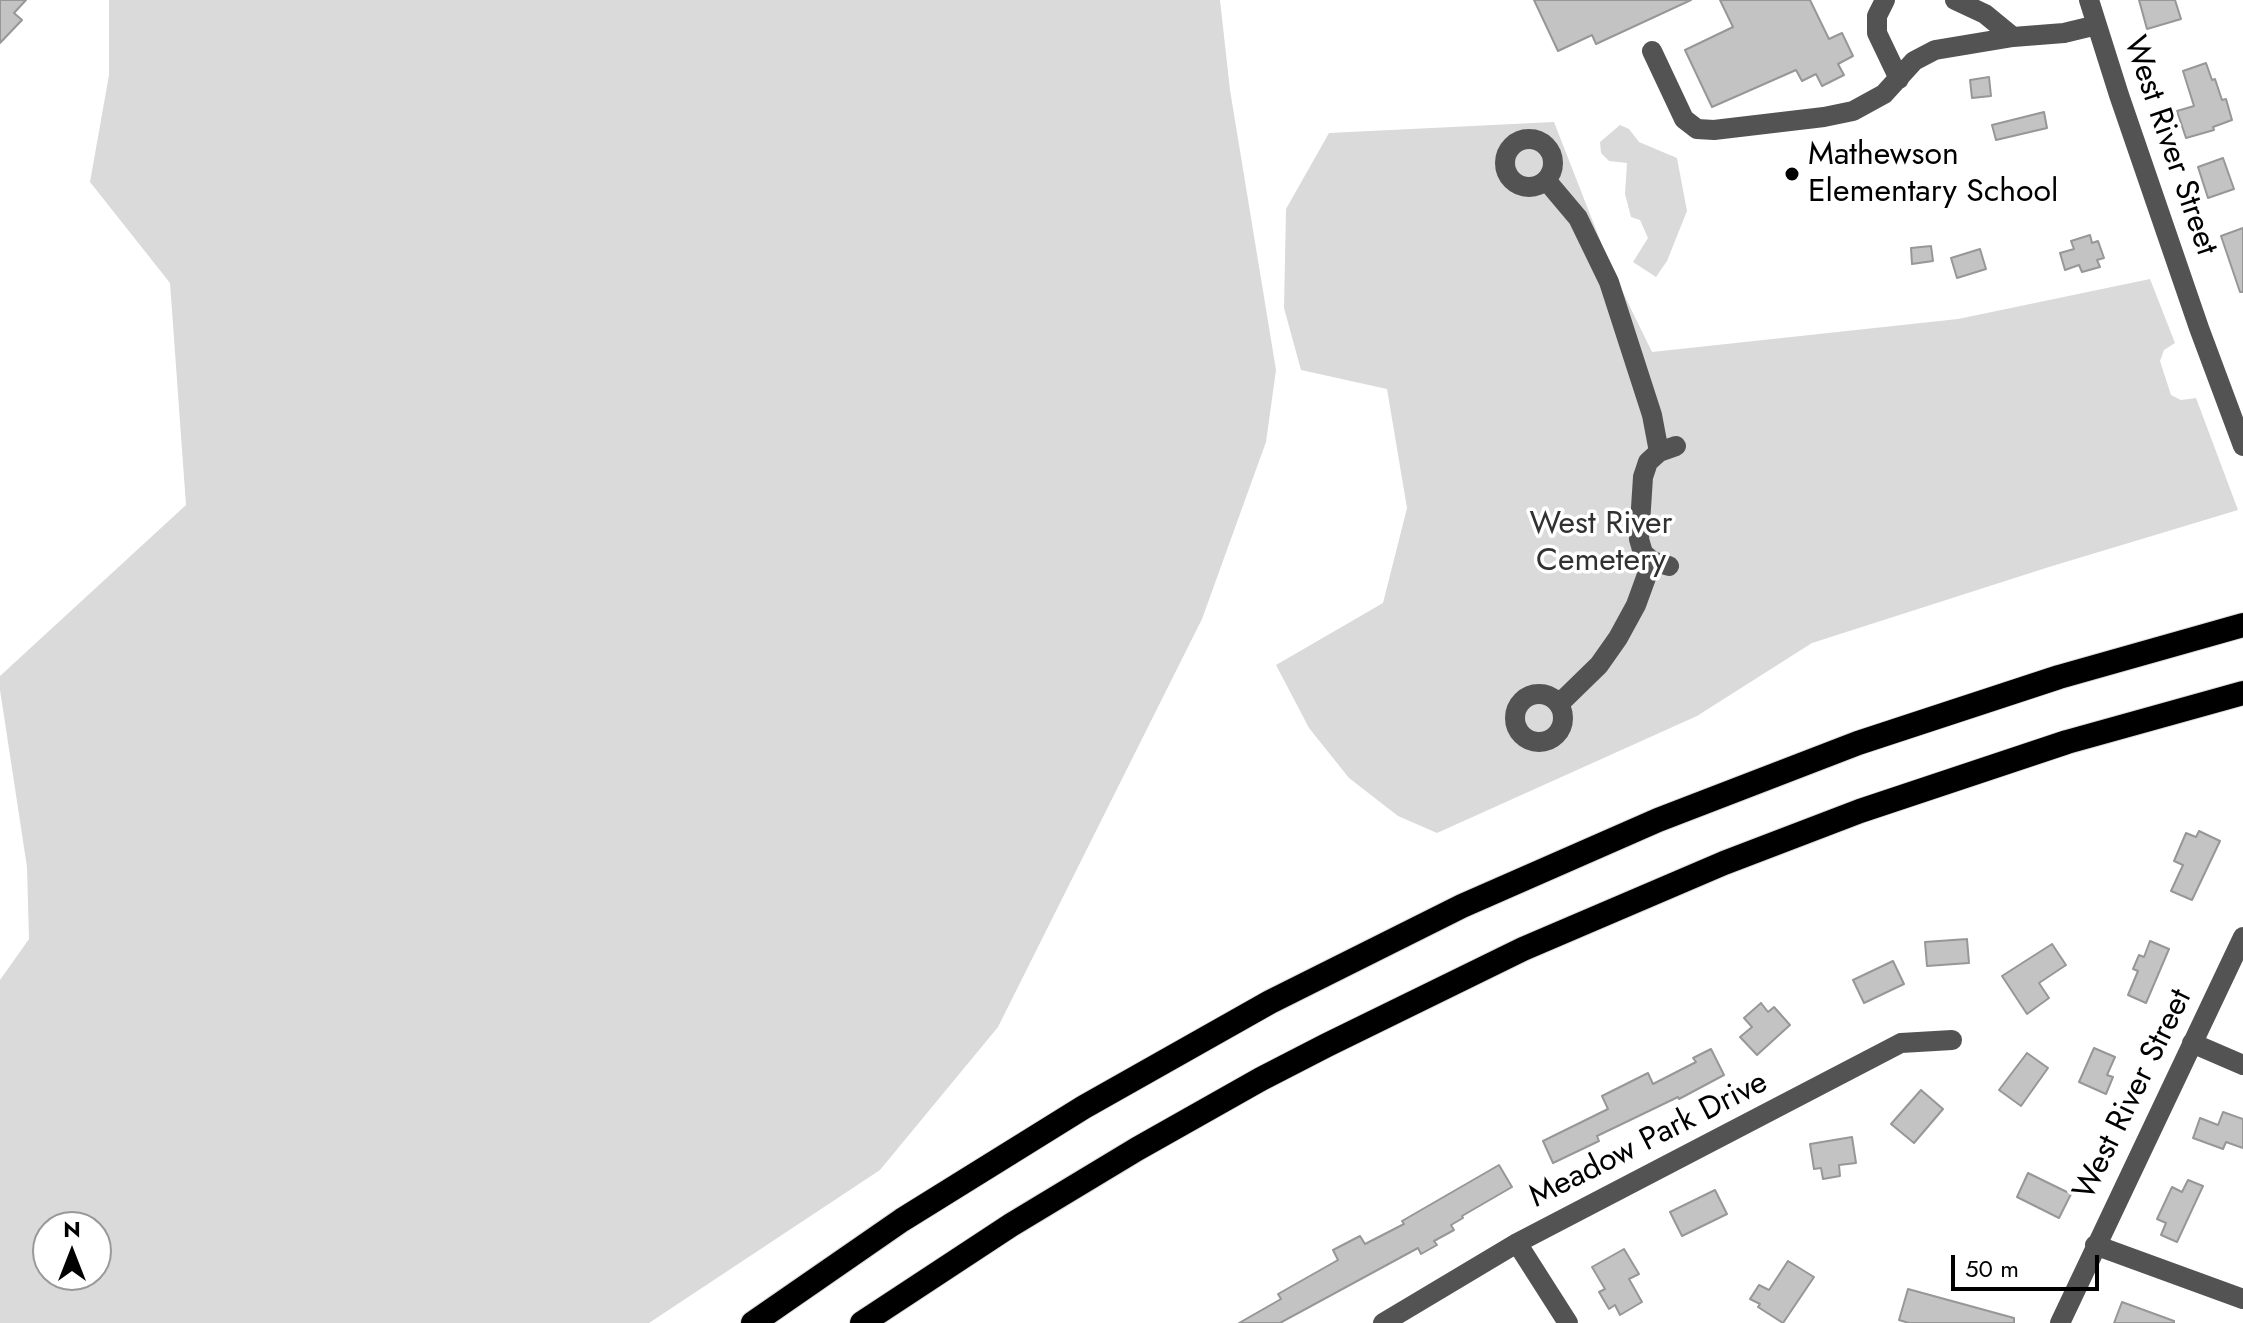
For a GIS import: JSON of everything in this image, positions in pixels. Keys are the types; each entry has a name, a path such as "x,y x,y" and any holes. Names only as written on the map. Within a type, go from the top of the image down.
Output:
{"highway":[{"path":"753,1323 902,1220 1096,1100 1270,1002 1462,906 1644,826 1858,743 2059,677 2243,625"},
{"path":"862,1323 1023,1218 1187,1120 1365,1025 1523,949 1724,863 1860,811 2067,742 2243,693"}],"street":[{"path":"1885,0 1877,16 1877,33 1899,79"},
{"path":"1955,0 1985,14 2013,37"},
{"name":"West River Street","path":"2089,0 2199,328 2242,440"},
{"path":"1652,51 1684,119 1704,130 1853,111 1884,94 1914,61 1935,50 2013,37 2064,33 2097,25"},
{"path":"1546,180 1578,218 1609,282 1652,415 1667,449 1648,462 1643,477 1639,539 1643,553 1661,564 1599,665 1559,704"},
{"name":"West River Street","path":"2060,1323 2243,937"},
{"name":"Meadow Park Drive","path":"1383,1323 1517,1243 1901,1043 1952,1040"},
{"path":"2192,1043 2243,1065"},
{"path":"1517,1243 1568,1323"},
{"path":"2095,1245 2243,1299"}],"green space":[{"path":"109,0 1220,0 1230,90 1276,370 1266,442 1202,619 998,1027 880,1170 649,1323 0,1323 0,980 29,939 27,867 0,676 186,505 170,283 90,182 109,75"},
{"name":"West River Cemetery","path":"1554,122 1611,268 1652,352 1958,319 2150,279 2175,343 2164,350 2160,361 2171,395 2181,400 2196,398 2238,510 1812,643 1697,716 1437,833 1398,816 1349,778 1309,728 1276,665 1383,603 1407,508 1387,389 1301,370 1284,308 1286,209 1329,133"},
{"path":"1620,125 1629,129 1639,142 1677,158 1687,211 1667,261 1656,277 1633,262 1648,238 1640,220 1631,217 1625,194 1627,163 1609,161 1601,153 1600,142"}],"building":[{"path":"0,0 26,0 14,13 22,20 0,43"},
{"path":"1534,0 1691,0 1596,44 1592,35 1558,51"},
{"path":"1720,0 1810,0 1829,39 1842,33 1853,56 1838,64 1844,75 1822,86 1816,74 1802,81 1796,70 1712,107 1685,50 1733,27"},
{"path":"2139,0 2175,0 2181,19 2147,29"},
{"path":"2206,63 2222,100 2226,99 2232,120 2213,127 2214,130 2186,138 2177,111 2194,106 2183,71"},
{"path":"1989,77 1991,96 1972,98 1970,80"},
{"path":"2044,112 2047,128 1996,140 1992,125"},
{"path":"2223,158 2234,189 2208,198 2198,167"},
{"path":"2243,228 2243,292 2240,292 2221,236"},
{"path":"2090,235 2092,243 2098,241 2104,258 2097,260 2100,267 2082,272 2079,265 2065,270 2060,253 2074,249 2071,241"},
{"path":"1931,246 1933,261 1912,264 1911,248"},
{"path":"1980,249 1986,269 1957,278 1951,258"},
{"path":"2199,831 2220,841 2192,900 2171,891 2183,865 2174,861 2186,833 2196,837"},
{"path":"1967,939 1969,963 1927,966 1925,942"},
{"path":"2150,941 2169,949 2146,1003 2128,995 2138,971 2133,969 2139,955 2144,957"},
{"path":"2052,944 2066,965 2039,983 2049,998 2027,1014 2002,976"},
{"path":"1893,961 1904,984 1864,1003 1853,980"},
{"path":"1761,1003 1768,1012 1774,1007 1790,1025 1757,1055 1740,1037 1752,1027 1744,1018"},
{"path":"2094,1048 2115,1057 2107,1075 2113,1077 2106,1094 2079,1082"},
{"path":"1711,1049 1724,1075 1597,1136 1599,1141 1553,1163 1543,1141 1608,1109 1602,1096 1648,1073 1653,1084 1696,1062 1693,1058"},
{"path":"2027,1053 2048,1068 2021,1106 1999,1090"},
{"path":"1921,1090 1943,1109 1914,1143 1891,1124"},
{"path":"2223,1112 2243,1119 2243,1148 2226,1142 2223,1149 2193,1138 2200,1118 2218,1125"},
{"path":"1852,1137 1856,1163 1839,1165 1840,1176 1823,1179 1821,1168 1814,1169 1810,1144"},
{"path":"1499,1165 1512,1187 1462,1216 1451,1225 1454,1230 1434,1241 1437,1245 1421,1254 1418,1248 1280,1323 1239,1323 1281,1299 1278,1294 1338,1260 1333,1250 1360,1236 1365,1244 1404,1224 1402,1221"},
{"path":"2028,1173 2071,1194 2059,1218 2017,1197"},
{"path":"2188,1180 2203,1186 2177,1242 2161,1235 2166,1223 2157,1219 2172,1187 2182,1192"},
{"path":"1715,1190 1727,1214 1682,1236 1670,1212"},
{"path":"1624,1249 1639,1274 1629,1279 1642,1302 1620,1315 1615,1305 1609,1309 1599,1292 1605,1289 1592,1267"},
{"path":"1788,1261 1814,1277 1783,1323 1750,1299 1759,1285 1769,1290"},
{"path":"1908,1289 2014,1318 2014,1323 1909,1323 1899,1320"},
{"path":"2122,1302 2174,1321 2174,1323 2114,1323"}],"place":[{"name":"Mathewson Elementary School","path":"1792,174"}]}
